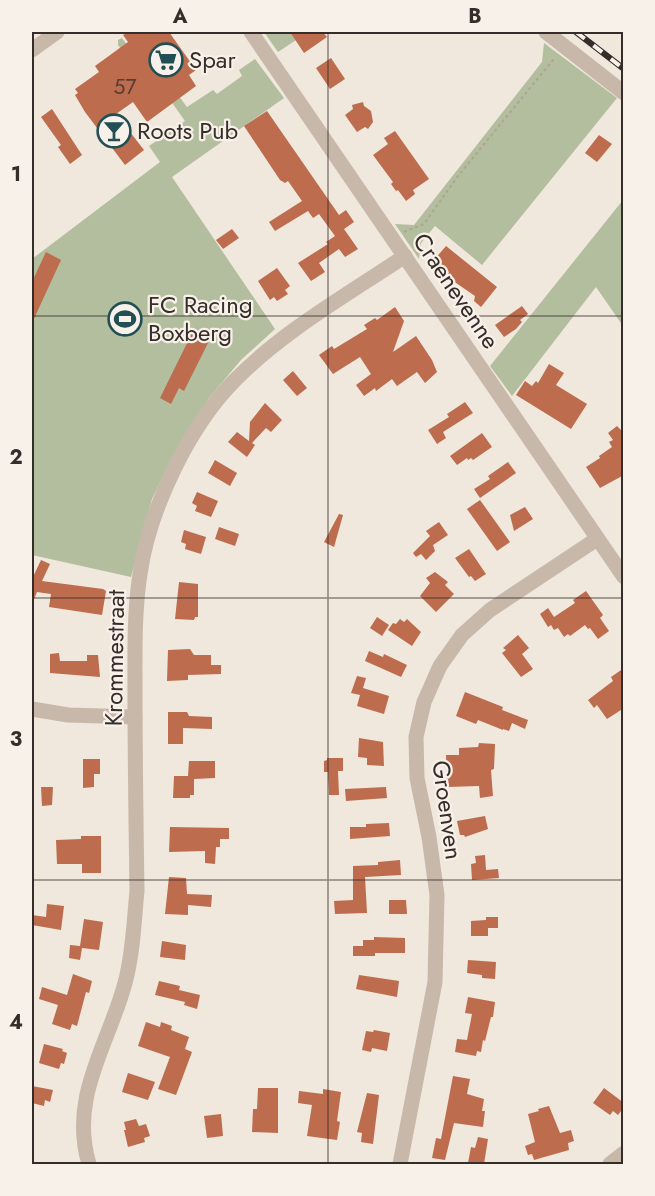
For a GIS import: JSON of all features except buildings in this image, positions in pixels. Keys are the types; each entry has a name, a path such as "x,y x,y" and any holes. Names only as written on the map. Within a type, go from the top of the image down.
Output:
{"street":[{"path":"32,50 57,32"},
{"name":"Craenevenne","path":"251,32 624,577"},
{"path":"546,32 566,52 624,93"},
{"name":"Krommestraat","path":"89,1164 82,1118 86,1093 126,981 134,924 137,891 135,638 140,574 162,497 173,471 191,440 208,413 232,383 263,354 303,324 405,256"},
{"name":"Groenven","path":"400,1164 435,982 437,951 437,895 429,837 417,777 416,737 424,702 440,666 462,635 490,610 597,539"},
{"path":"32,709 68,715 135,717"},
{"path":"610,1164 624,1154"}],"path":[{"path":"399,234 424,224 458,176 553,60 566,52"}],"green space":[{"path":"264,32 308,32 278,52"},
{"path":"122,38 135,56 158,68 187,107 213,90 217,94 242,76 239,70 255,59 284,98 172,177 275,329 241,360 209,398 171,459 152,499 131,577 32,555 32,259 160,162 149,146 185,121 156,80 136,70 118,45 118,40"},
{"path":"544,43 617,98 482,265 435,226 421,243 419,259 395,224 414,225 542,62"},
{"path":"623,200 623,326 596,287 512,396 490,366"}],"railway":[{"path":"576,32 624,69"}],"place":[{"name":"Spar","path":"166,60"},
{"name":"Roots Pub","path":"114,131"},
{"name":"FC Racing Boxberg","path":"125,319"}]}
